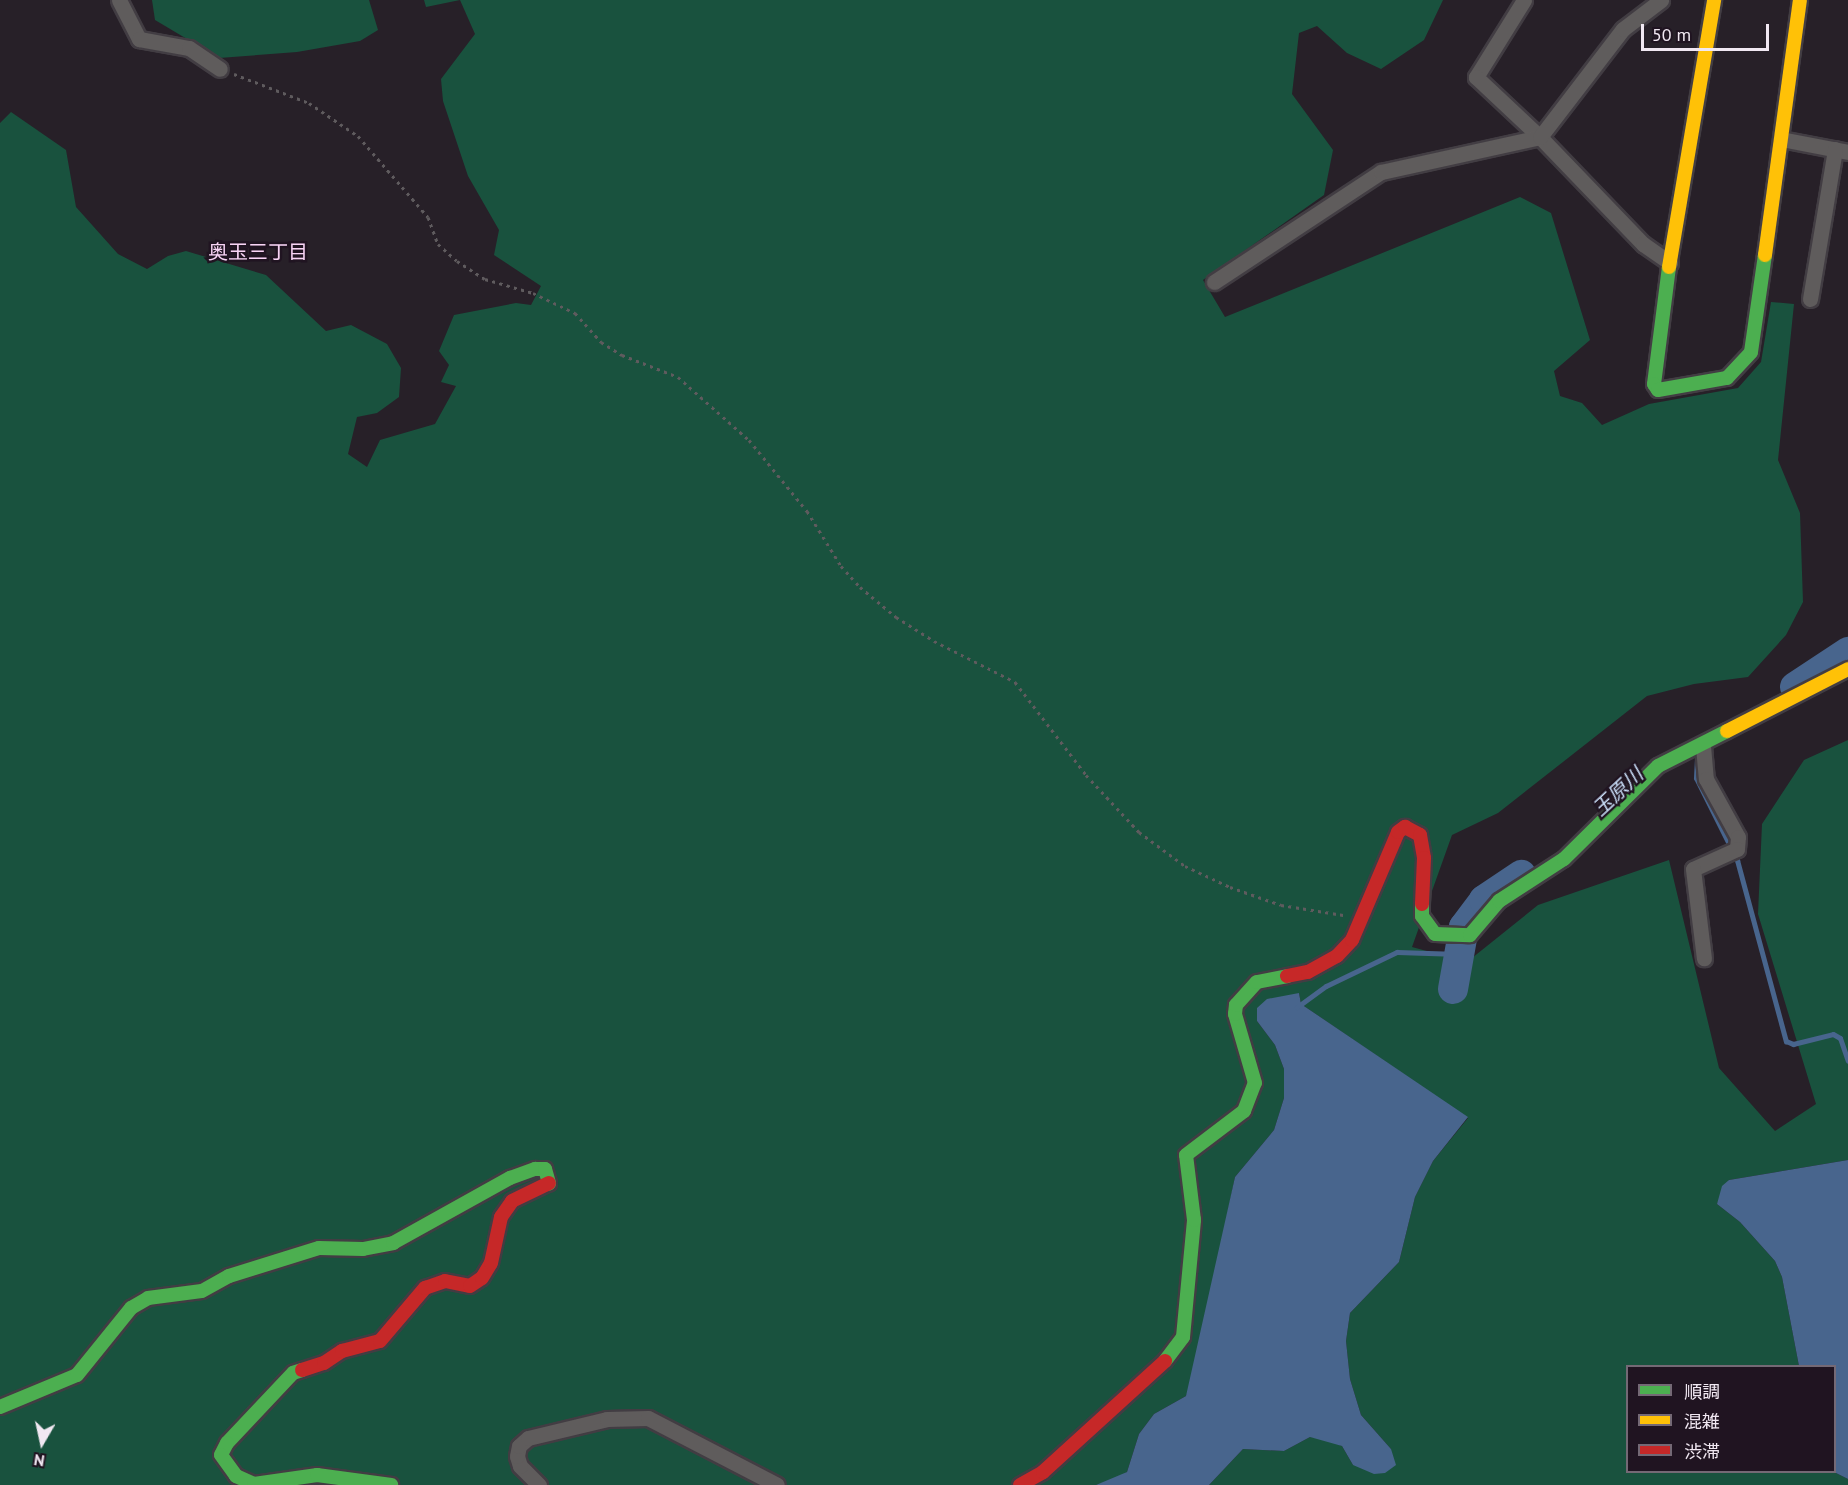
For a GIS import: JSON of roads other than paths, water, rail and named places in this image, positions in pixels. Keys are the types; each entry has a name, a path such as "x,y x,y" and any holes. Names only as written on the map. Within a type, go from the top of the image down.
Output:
{"street":[{"path":"119,0 139,39 189,48 220,69"},
{"path":"1524,0 1476,77 1540,137 1643,244 1670,263"},
{"path":"1214,282 1381,172 1540,137 1623,29 1661,0"},
{"path":"1713,0 1670,263 1654,384 1658,390 1668,391 1727,378 1751,352 1800,0"},
{"path":"1781,139 1842,151 1810,299"},
{"path":"1020,1485 1043,1473 1164,1362 1183,1337 1194,1220 1186,1155 1244,1111 1255,1083 1253,1068 1235,1014 1242,996 1257,982 1308,972 1337,956 1352,940 1362,919 1392,840 1406,827 1420,835 1423,846 1422,916 1435,934 1463,935 1499,901 1564,859 1658,766 1703,746 1848,669"},
{"path":"1703,746 1706,779 1738,837 1734,850 1693,869 1704,958"},
{"path":"0,1407 77,1375 131,1308 148,1298 202,1291 229,1276 319,1248 363,1249 393,1243 442,1219 510,1178 535,1168 545,1169 549,1184 512,1201 501,1217 491,1263 482,1278 470,1286 445,1281 425,1288 380,1341 342,1351 324,1363 293,1373 227,1443 222,1455 237,1476 254,1484 317,1476 391,1485"},
{"path":"539,1485 520,1466 517,1456 519,1446 528,1437 607,1419 648,1418 777,1485"}],"water":[{"path":"1299,993 1301,1004 1468,1117 1433,1161 1415,1197 1399,1262 1350,1313 1346,1341 1350,1379 1361,1415 1391,1449 1396,1465 1385,1473 1374,1474 1353,1465 1342,1446 1310,1437 1284,1451 1243,1449 1209,1485 1096,1485 1127,1472 1139,1434 1154,1414 1186,1396 1235,1177 1274,1130 1284,1098 1284,1069 1275,1045 1257,1021 1257,1008 1267,999"},
{"path":"1848,1160 1848,1479 1836,1473 1836,1365 1799,1365 1782,1277 1775,1261 1740,1222 1717,1204 1722,1186 1729,1180"}],"waterway":[{"name":"玉原川","path":"1795,687 1848,652"},
{"path":"1697,758 1696,778 1737,860 1786,1041 1793,1044 1833,1034 1840,1038 1848,1061"},
{"name":"玉原川","path":"1453,989 1464,927 1484,900 1521,875"},
{"path":"1297,1007 1326,986 1397,952 1459,954"}],"district":[{"name":"奥玉三丁目","path":"258,252"}]}
